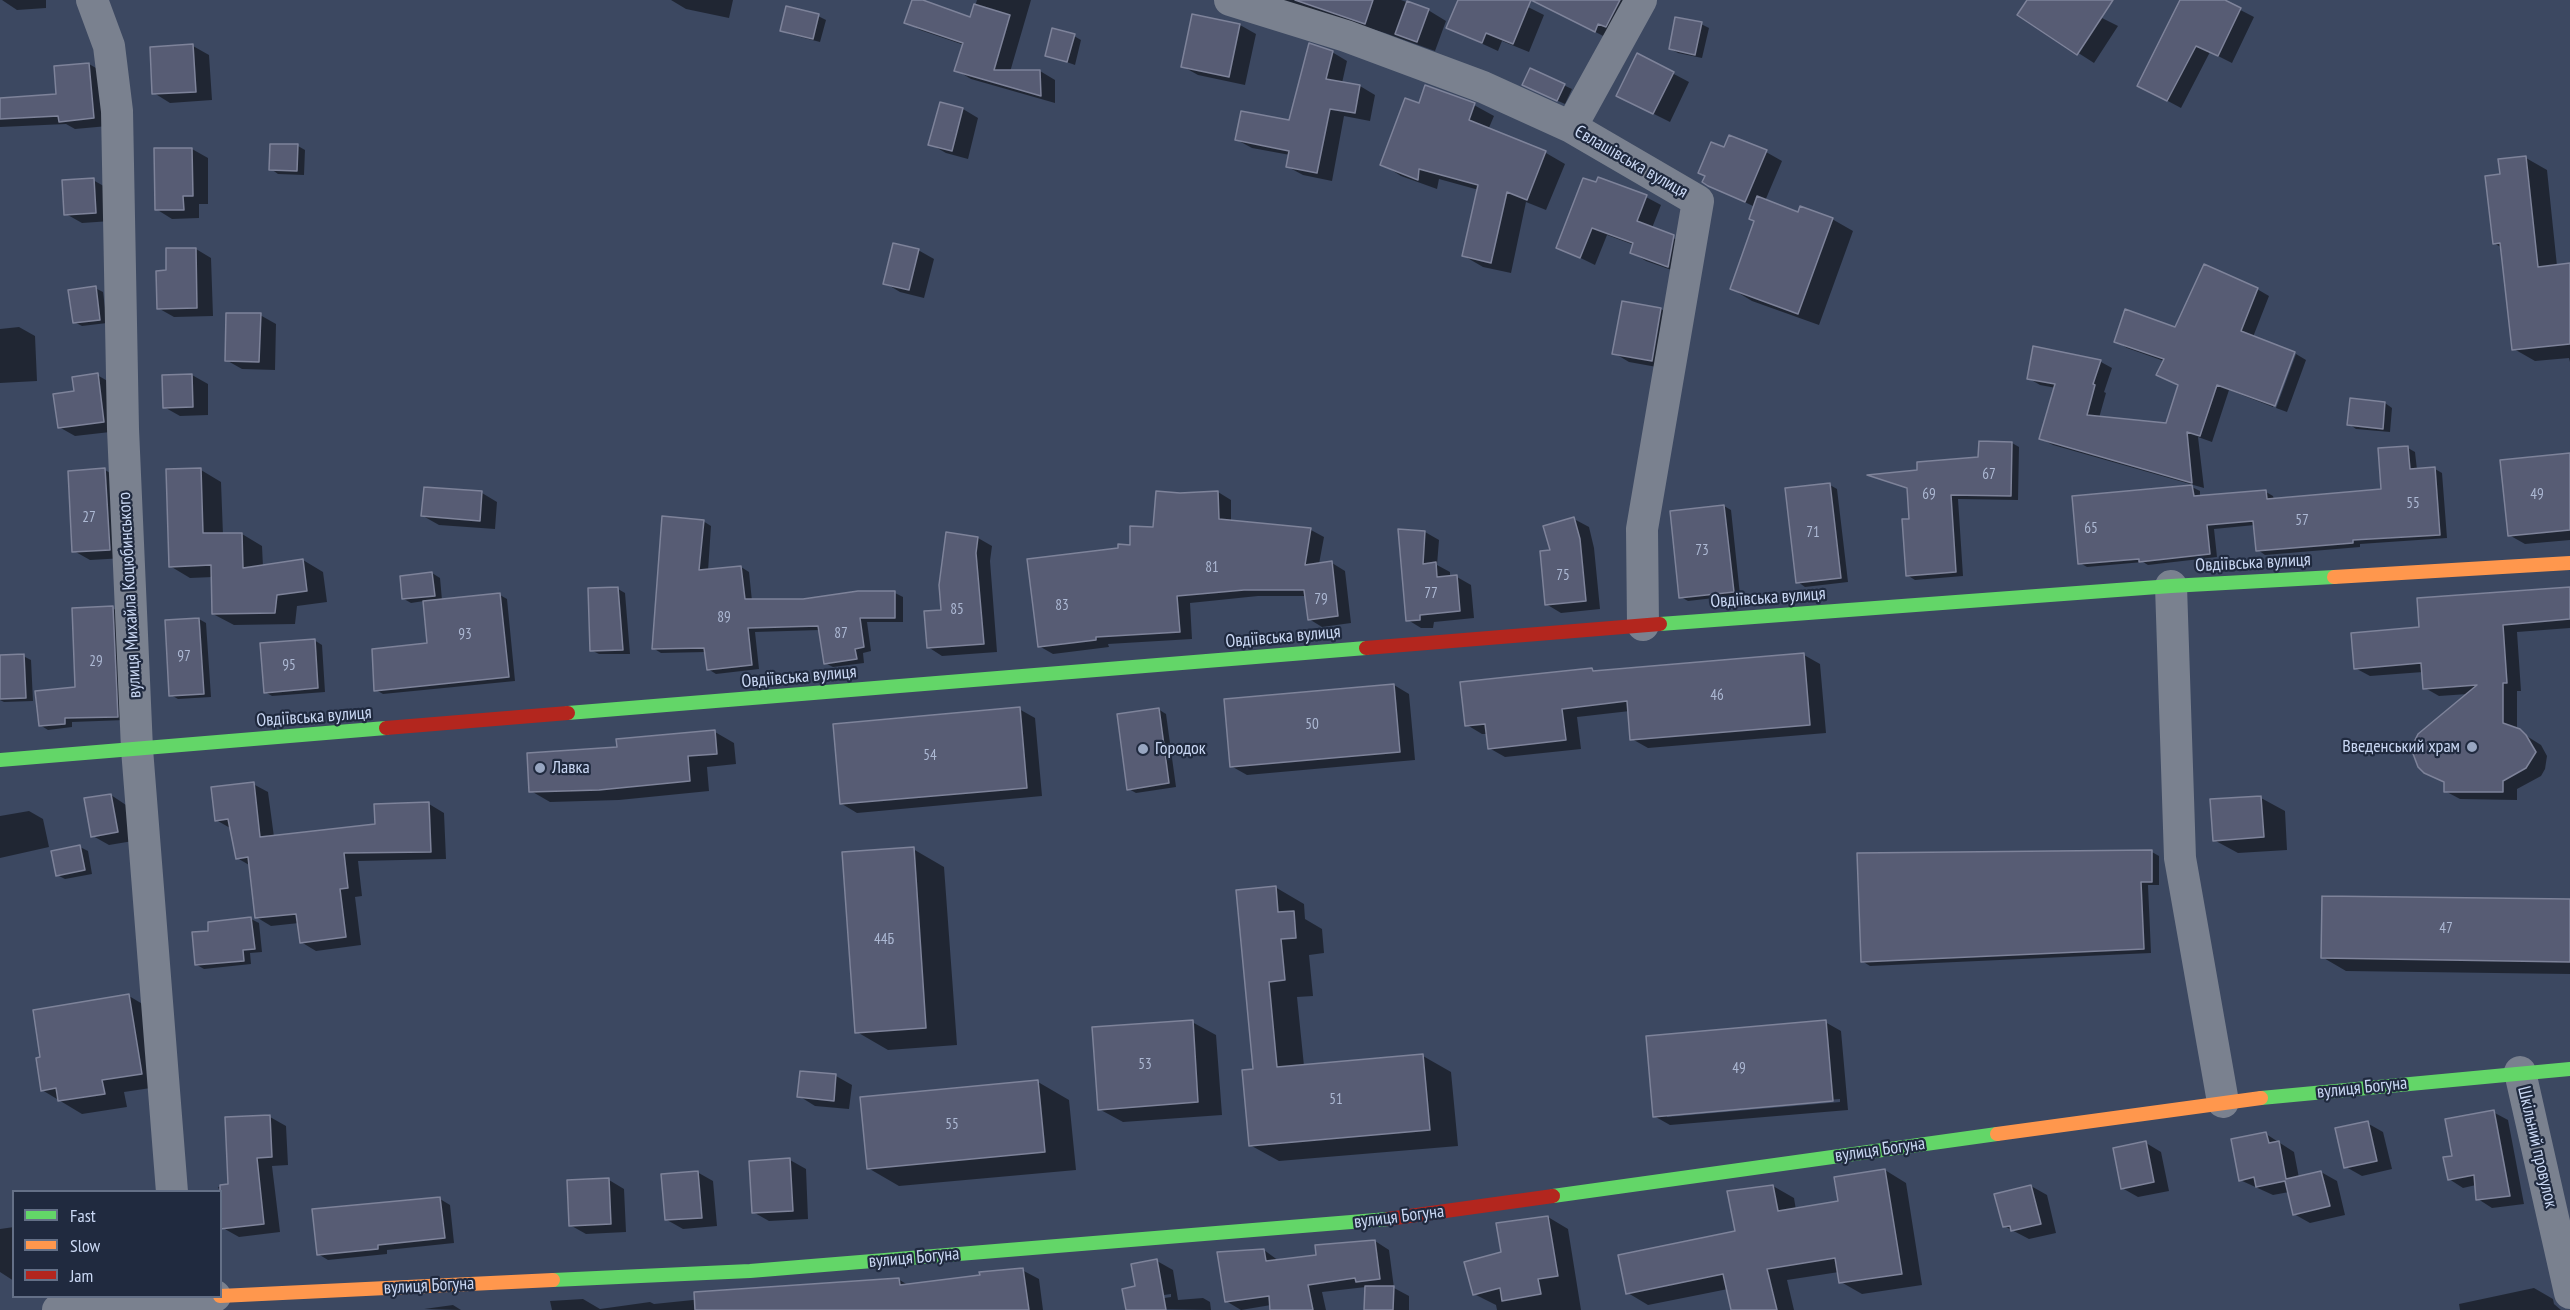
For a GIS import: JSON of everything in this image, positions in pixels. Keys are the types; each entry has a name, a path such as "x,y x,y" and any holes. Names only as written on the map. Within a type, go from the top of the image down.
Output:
{"main road":[{"name":"Овдіївська вулиця","path":"0,760 1643,625 2171,586 2570,563"},
{"name":"вулиця Богуна","path":"222,1296 750,1271 1376,1221 2223,1102 2570,1069"}],"street":[{"name":"вулиця Михайла Коцюбинського","path":"92,0 109,46 117,111 123,429 137,749 172,1190"},
{"name":"Євлашівська вулиця","path":"1230,0 1346,36 1483,87 1571,127 1698,201 1642,529 1643,625"},
{"path":"1571,127 1641,0"},
{"path":"2171,586 2180,858 2223,1102"},
{"name":"Шкільний провулок","path":"2520,1072 2570,1293"},
{"path":"58,1310 181,1302 204,1298"}],"building":[{"path":"912,0 923,0 970,17 974,4 1010,15 994,70 1040,70 1041,96 954,71 963,43 904,23"},
{"path":"1295,0 1373,0 1365,24"},
{"path":"1458,0 1531,0 1513,44 1486,33 1482,43 1446,28"},
{"path":"1531,0 1620,0 1606,27 1598,24 1595,32"},
{"path":"2027,0 2113,0 2077,55 2017,15"},
{"path":"2180,0 2225,0 2241,8 2218,56 2196,46 2167,101 2137,86"},
{"path":"1407,1 1429,9 1417,42 1395,34"},
{"path":"786,6 819,14 813,39 780,31"},
{"path":"1192,14 1240,24 1229,77 1181,67"},
{"path":"1675,17 1702,22 1695,55 1669,49"},
{"path":"1052,28 1075,34 1067,62 1045,56"},
{"path":"1309,43 1333,51 1326,79 1360,85 1355,113 1330,109 1317,173 1286,167 1289,151 1235,140 1241,111 1289,120"},
{"path":"193,44 196,92 152,94 150,47"},
{"path":"1637,53 1674,72 1653,114 1616,96"},
{"path":"89,63 94,118 59,122 58,116 0,119 0,98 56,94 54,66"},
{"path":"1530,68 1565,84 1557,101 1522,85"},
{"path":"1425,85 1475,103 1469,120 1546,151 1527,200 1507,192 1491,263 1462,256 1478,185 1419,169 1418,180 1380,165 1405,98 1419,103"},
{"path":"940,102 963,108 952,151 928,145"},
{"path":"1729,135 1767,150 1745,202 1708,186 1702,182 1705,176 1698,173 1711,142 1724,147"},
{"path":"270,144 298,144 297,171 269,170"},
{"path":"154,148 192,148 193,196 183,196 184,210 155,210"},
{"path":"2526,156 2538,267 2570,263 2570,344 2512,350 2500,243 2493,244 2485,176 2500,174 2498,159"},
{"path":"1598,177 1647,195 1637,221 1674,235 1668,267 1630,253 1633,243 1592,228 1580,258 1556,248 1583,178 1596,182"},
{"path":"94,178 96,213 64,215 62,180"},
{"path":"1757,196 1798,212 1800,206 1833,218 1798,314 1730,289 1754,221 1749,219"},
{"path":"893,243 919,249 909,290 883,284"},
{"path":"166,248 196,248 197,308 157,309 156,271 166,270"},
{"path":"2204,264 2258,288 2241,331 2295,352 2275,406 2217,385 2200,436 2187,432 2192,483 2039,439 2055,384 2027,379 2033,346 2101,360 2093,384 2095,385 2087,415 2166,423 2178,385 2156,375 2164,359 2114,342 2125,309 2175,327"},
{"path":"96,286 100,320 73,323 68,290"},
{"path":"1622,301 1661,308 1652,361 1612,354"},
{"path":"226,313 261,313 259,362 225,361"},
{"path":"98,373 104,422 58,428 53,394 74,391 72,377"},
{"path":"192,374 193,407 163,408 162,375"},
{"path":"2350,398 2385,402 2383,429 2347,425"},
{"path":"1979,441 2012,442 2011,496 1951,495 1956,572 1906,576 1902,519 1909,519 1907,488 1867,475 1917,470 1917,462 1978,457"},
{"path":"2408,446 2410,469 2435,467 2440,535 2353,540 2353,543 2256,551 2253,521 2207,525 2210,554 2139,562 2139,559 2078,564 2072,496 2192,485 2194,496 2266,490 2267,499 2381,489 2378,448"},
{"path":"2570,453 2570,530 2508,536 2500,460"},
{"path":"105,468 110,550 72,552 68,471"},
{"path":"201,468 203,533 242,533 243,568 303,559 307,591 277,595 275,613 212,614 211,565 169,567 166,469"},
{"path":"1830,483 1841,578 1796,583 1785,488"},
{"path":"424,487 482,491 480,521 421,516"},
{"path":"1156,491 1180,493 1218,491 1219,519 1311,528 1305,565 1332,561 1338,616 1308,620 1304,590 1244,590 1177,596 1180,632 1096,637 1096,640 1038,647 1027,559 1118,548 1118,544 1130,545 1130,526 1153,527"},
{"path":"1724,505 1734,592 1679,598 1670,511"},
{"path":"662,516 704,520 699,570 741,566 745,599 803,599 858,591 895,591 895,618 860,618 864,647 855,649 857,659 824,664 818,626 748,628 752,665 707,670 704,648 652,649"},
{"path":"1574,517 1580,539 1586,601 1545,605 1540,551 1550,550 1543,526"},
{"path":"1398,529 1425,531 1423,564 1436,562 1437,577 1457,575 1460,611 1420,615 1420,620 1406,621"},
{"path":"946,532 978,537 976,553 984,644 927,648 924,611 941,610 939,585"},
{"path":"432,572 435,596 402,599 400,576"},
{"path":"618,587 623,650 590,651 588,588"},
{"path":"2570,587 2570,619 2503,625 2507,683 2503,683 2503,723 2520,729 2536,752 2526,768 2503,781 2503,792 2444,792 2444,782 2424,773 2418,767 2412,751 2414,742 2418,734 2477,685 2423,689 2421,663 2354,669 2351,633 2419,627 2417,598"},
{"path":"500,593 509,677 374,691 372,649 427,643 423,601"},
{"path":"113,606 118,717 65,718 65,724 39,726 35,691 75,687 72,608"},
{"path":"199,618 204,694 169,696 165,620"},
{"path":"315,639 318,688 264,693 260,643"},
{"path":"1804,653 1810,725 1630,740 1627,701 1562,709 1566,740 1488,749 1485,724 1465,726 1460,682 1592,668 1593,671"},
{"path":"24,654 26,698 0,699 0,655"},
{"path":"1394,684 1400,752 1230,767 1224,699"},
{"path":"1020,707 1027,788 840,804 833,724"},
{"name":"Городок","path":"1159,708 1169,783 1127,790 1117,714"},
{"path":"715,730 717,754 688,756 690,781 599,790 529,792 527,753 617,747 616,739"},
{"path":"254,782 260,837 375,824 374,804 429,802 431,852 344,853 348,888 340,889 346,937 300,943 296,914 255,918 248,857 236,859 228,819 215,821 211,787"},
{"path":"111,794 118,832 91,837 84,798"},
{"path":"2261,796 2264,837 2213,841 2210,799"},
{"path":"80,845 85,870 56,876 51,851"},
{"path":"914,847 926,1028 855,1033 842,852"},
{"path":"2152,850 2152,882 2141,882 2144,949 1861,962 1857,853"},
{"path":"1276,886 1278,912 1294,911 1296,938 1281,939 1285,980 1269,982 1277,1067 1423,1054 1430,1130 1249,1146 1242,1070 1253,1069 1236,890"},
{"path":"2322,896 2570,899 2570,962 2321,958"},
{"path":"251,917 255,949 243,950 244,961 195,965 192,932 208,931 208,922"},
{"path":"129,994 142,1074 102,1080 105,1094 58,1101 56,1088 41,1091 36,1058 40,1057 33,1010"},
{"path":"1193,1020 1198,1102 1098,1110 1092,1027"},
{"path":"1826,1020 1833,1101 1653,1117 1646,1036"},
{"path":"800,1071 836,1074 834,1101 797,1097"},
{"path":"1038,1080 1045,1152 867,1169 860,1097"},
{"path":"2494,1110 2510,1196 2476,1200 2474,1175 2448,1180 2443,1157 2452,1156 2445,1119"},
{"path":"270,1115 272,1157 257,1158 264,1224 222,1229 220,1185 228,1184 225,1117"},
{"path":"2368,1121 2377,1161 2344,1168 2335,1128"},
{"path":"2266,1132 2269,1143 2279,1141 2286,1179 2321,1171 2330,1206 2293,1215 2285,1181 2256,1187 2254,1177 2239,1181 2231,1139"},
{"path":"2146,1141 2154,1182 2121,1189 2113,1148"},
{"path":"790,1158 793,1211 752,1213 749,1161"},
{"path":"1885,1169 1902,1274 1839,1283 1835,1258 1767,1269 1777,1310 1731,1310 1723,1274 1626,1294 1618,1255 1735,1231 1727,1191 1773,1185 1778,1211 1838,1201 1834,1177"},
{"path":"698,1171 702,1218 665,1220 661,1174"},
{"path":"609,1178 611,1224 569,1226 567,1180"},
{"path":"2031,1185 2041,1224 2011,1231 2010,1226 2003,1227 1994,1194"},
{"path":"440,1197 445,1238 378,1245 378,1249 317,1255 312,1209"},
{"path":"1548,1216 1558,1276 1538,1279 1541,1294 1502,1301 1500,1288 1473,1295 1464,1262 1501,1252 1496,1223"},
{"path":"1375,1240 1380,1279 1356,1282 1355,1278 1308,1285 1313,1310 1270,1310 1269,1296 1225,1302 1217,1252 1264,1249 1266,1261 1316,1255 1315,1245"},
{"path":"1157,1259 1166,1310 1126,1310 1122,1289 1135,1286 1131,1264"},
{"path":"1023,1268 1029,1310 695,1310 694,1292 899,1278 900,1285 980,1275 979,1272"},
{"path":"1365,1286 1394,1286 1393,1310 1364,1310"}],"traffic: fast":[{"path":"1660,624 2171,586 2334,577"},
{"path":"568,713 1366,648"},
{"path":"0,760 386,728"},
{"path":"2261,1098 2570,1069"},
{"path":"1553,1196 1997,1134"},
{"path":"553,1280 750,1271 1388,1219"}],"traffic: slow":[{"path":"2334,577 2570,563"},
{"path":"1997,1134 2261,1098"},
{"path":"222,1296 553,1280"}],"traffic: jam":[{"path":"1366,648 1660,624"},
{"path":"386,728 568,713"},
{"path":"1388,1219 1553,1196"}],"place":[{"name":"Введенський храм","path":"2472,747"},
{"name":"Городок","path":"1143,749"},
{"name":"Лавка","path":"540,768"}]}
